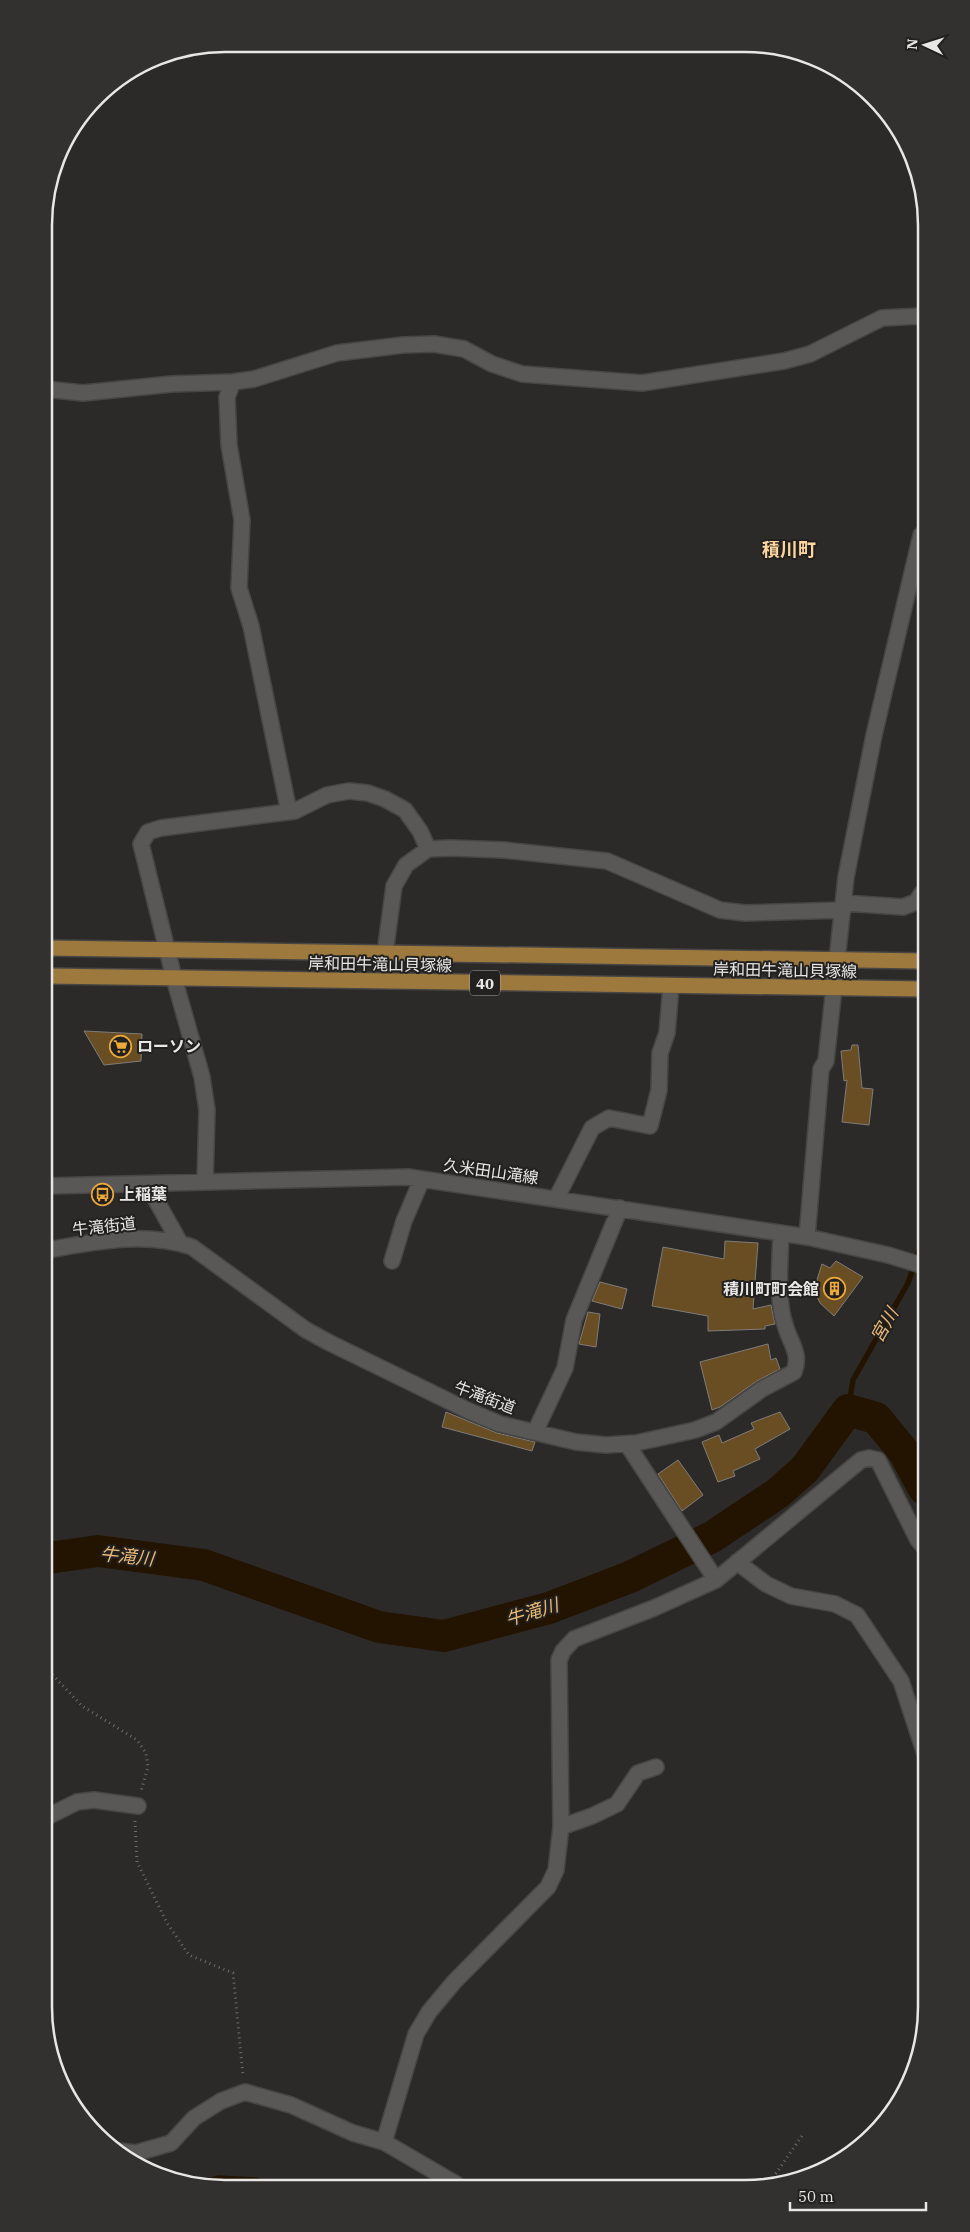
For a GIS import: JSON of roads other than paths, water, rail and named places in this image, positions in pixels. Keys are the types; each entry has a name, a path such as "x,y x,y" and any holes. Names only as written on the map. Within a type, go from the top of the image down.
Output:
{"main road":[{"name":"岸和田牛滝山貝塚線","path":"53,948 918,961"},
{"name":"岸和田牛滝山貝塚線","path":"53,976 918,989"}],"street":[{"path":"53,390 83,393 172,384 232,382 254,379 337,353 403,345 434,344 464,349 492,364 522,374 642,383 784,361 810,354 882,318 918,316"},
{"path":"232,382 227,397 229,445 242,520 239,588 251,626 290,812"},
{"path":"806,1237 821,1069 826,1061 846,877 874,735 918,549"},
{"path":"205,1182 207,1110 202,1077 174,978 141,844 148,832 161,828 295,811 327,795 349,791 368,793 385,799 405,810 420,831 428,849"},
{"path":"385,953 394,886 406,865 428,849 504,850 606,862 720,910 745,913 843,906 903,907 918,900"},
{"path":"556,1199 592,1128 609,1118 650,1126 659,1090 660,1053 667,1033 671,986"},
{"name":"久米田山滝線","path":"52,1186 408,1177 806,1237 888,1255 917,1264"},
{"path":"392,1261 404,1221 422,1179"},
{"path":"147,1184 180,1243"},
{"path":"535,1432 565,1368 574,1320 620,1208"},
{"name":"牛滝街道","path":"52,1249 113,1240 146,1239 180,1243 192,1247 306,1330 469,1411 500,1424 576,1442 606,1445 627,1444 676,1435 716,1422 762,1389 794,1372 798,1362 795,1348 785,1327 781,1301 779,1266 781,1234"},
{"path":"627,1444 716,1580"},
{"path":"384,2142 416,2034 429,2012 454,1982 548,1887 556,1870 561,1827 559,1660 564,1651 574,1640 654,1608 716,1580 861,1460 869,1458 878,1460 917,1539"},
{"path":"737,1562 766,1584 791,1596 835,1604 857,1615 901,1681 917,1730"},
{"path":"561,1827 592,1816 617,1804 638,1773 656,1767"},
{"path":"52,1814 77,1802 94,1800 138,1806"},
{"path":"134,2153 171,2143 194,2118 221,2101 245,2092 291,2105 353,2133 384,2142 449,2180"}],"waterway":[{"name":"宮川","path":"848,1410 853,1380 908,1283 917,1255"},
{"name":"牛滝川","path":"52,1557 98,1551 204,1565 379,1627 444,1636 549,1608 630,1577 712,1537 778,1493 805,1469 848,1410 876,1418 904,1452 917,1477"},
{"path":"215,2179 257,2180"}],"place":[{"name":"ローソン","path":"121,1046"},
{"name":"上稲葉","path":"103,1194"},
{"name":"積川町町会館","path":"835,1289"}],"district":[{"name":"積川町","path":"789,549"}]}
